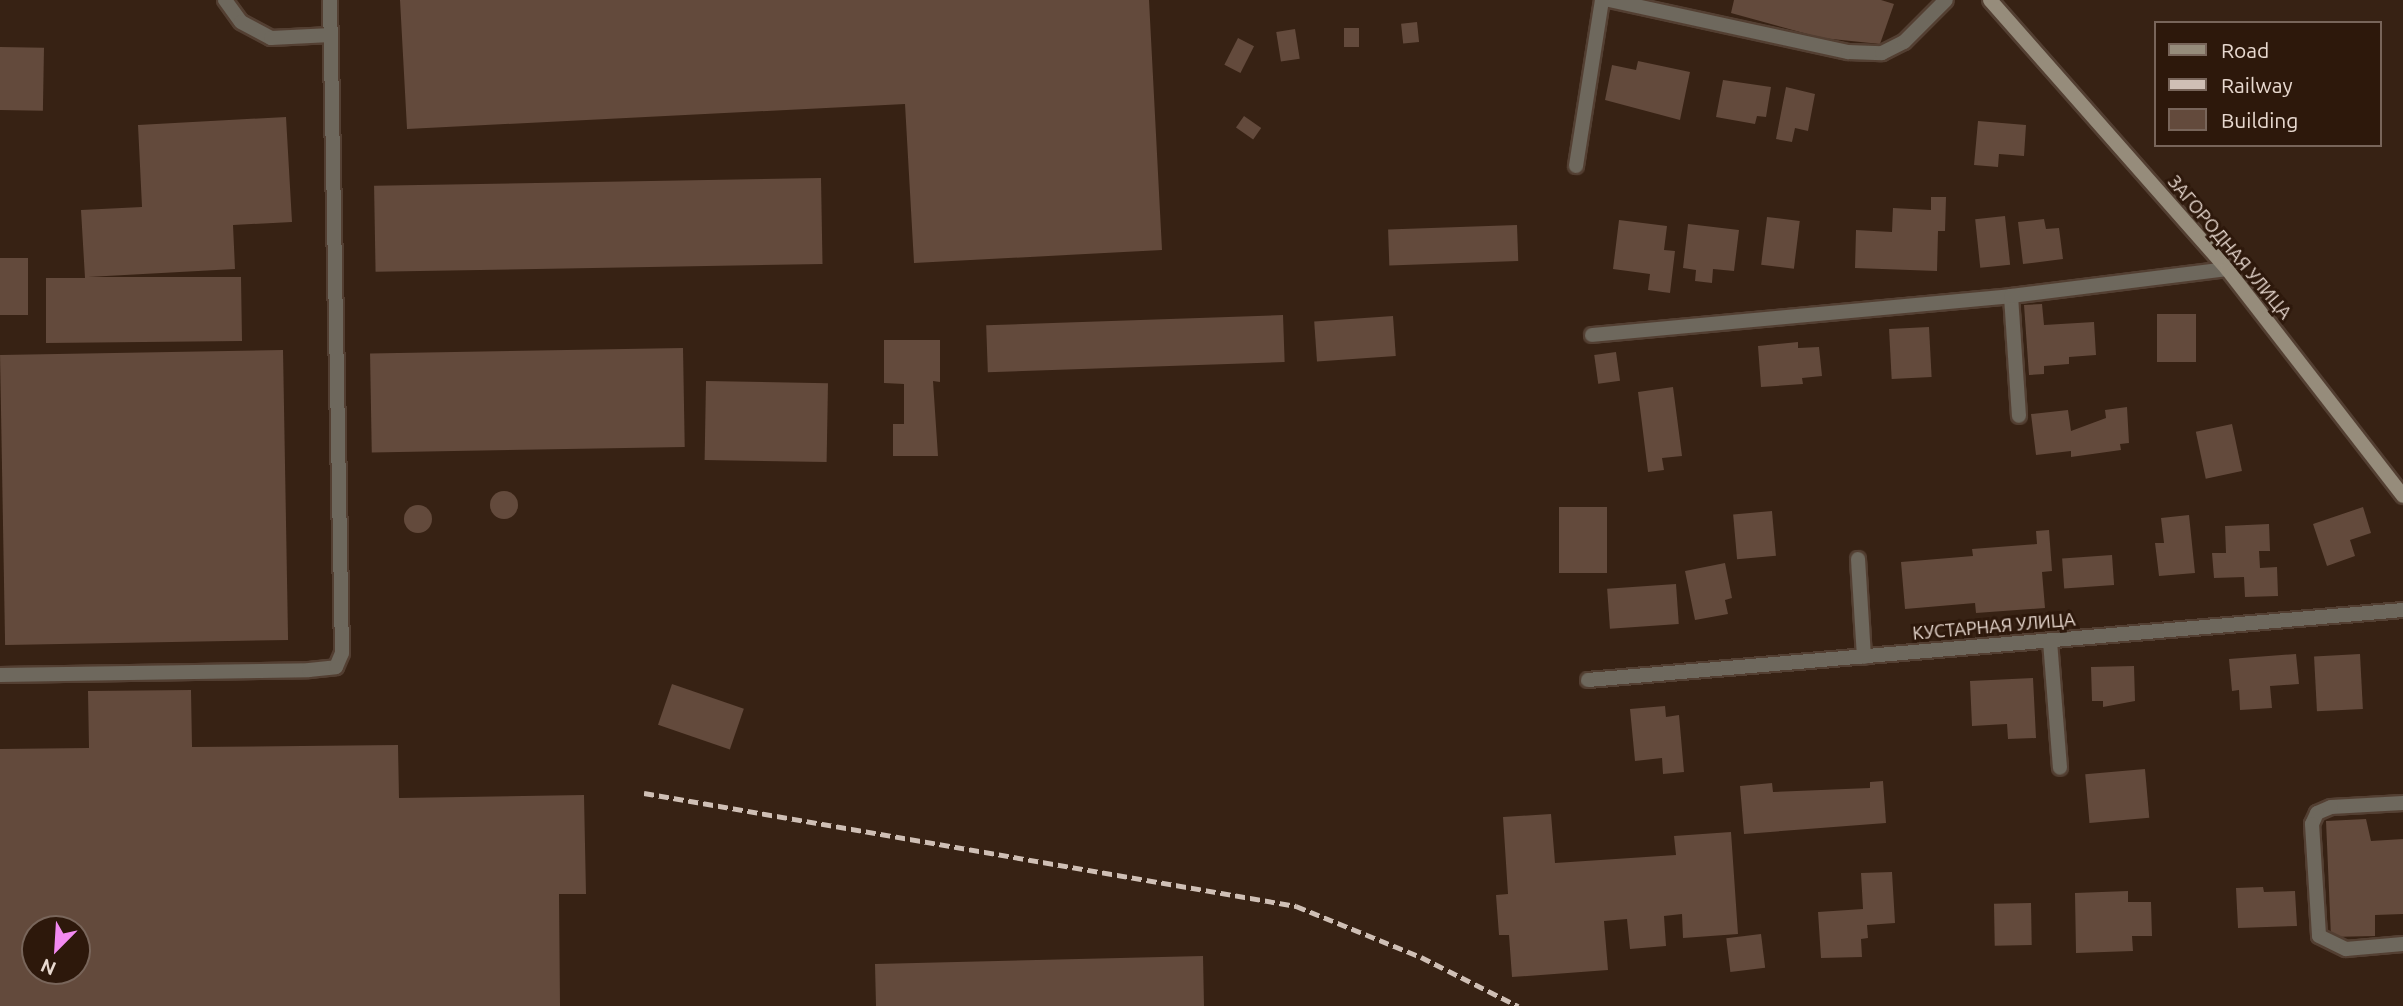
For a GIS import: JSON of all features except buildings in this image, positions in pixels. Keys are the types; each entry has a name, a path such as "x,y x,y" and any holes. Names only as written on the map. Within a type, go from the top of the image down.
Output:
{"main road":[{"name":"ЗАГОРОДНАЯ УЛИЦА","path":"1990,0 2227,269 2403,496"}],"street":[{"path":"225,0 241,22 271,38 331,35"},
{"path":"0,675 336,667 342,653 344,627 330,0"},
{"path":"1576,166 1602,0"},
{"path":"1609,0 1848,52 1882,53 1904,42 1946,0"},
{"path":"1592,335 2011,296 2227,269"},
{"path":"2011,296 2019,416"},
{"path":"1858,559 1864,657"},
{"name":"КУСТАРНАЯ УЛИЦА","path":"1588,681 2403,610"},
{"path":"2050,641 2060,768"},
{"path":"2403,803 2331,807 2317,813 2312,824 2319,936 2346,949 2403,944"}],"railway":[{"path":"644,793 1296,906 1421,957 1518,1006"}]}
